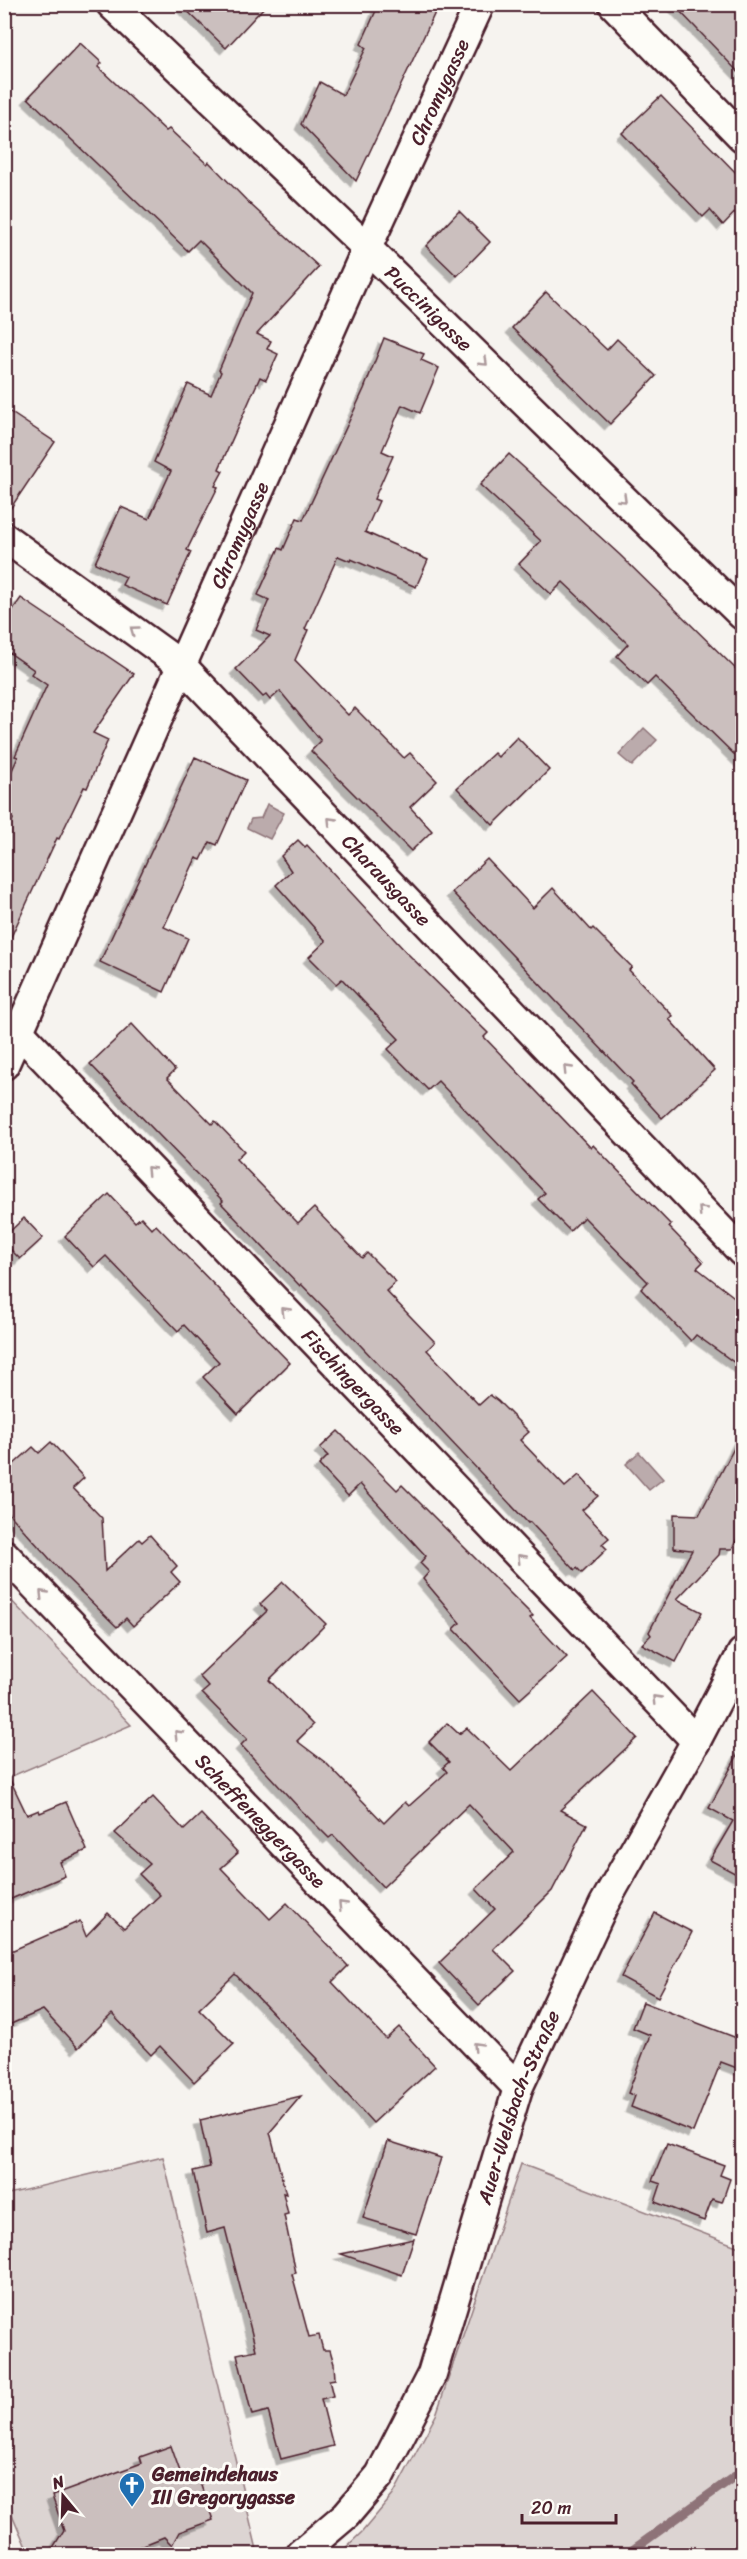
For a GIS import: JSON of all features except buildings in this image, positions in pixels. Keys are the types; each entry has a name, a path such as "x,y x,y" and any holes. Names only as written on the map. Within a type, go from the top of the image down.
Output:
{"street":[{"name":"Puccinigasse","path":"111,4 367,248 742,615"},
{"name":"Chromygasse","path":"4,1065 12,1030 181,665 367,248 480,4"},
{"path":"614,4 742,137"},
{"name":"Charausgasse","path":"4,537 181,665 742,1252"},
{"name":"Fischingergasse","path":"12,1030 696,1742"},
{"name":"Scheffeneggergasse","path":"4,1554 518,2088"},
{"name":"Auer-Welsbach-Straße","path":"300,2554 346,2516 380,2475 432,2374 518,2088 604,1904 696,1742 742,1653"}],"shaded area":[{"path":"644,728 657,740 632,766 619,755"},
{"path":"267,804 284,813 270,839 247,828 251,819 261,818"},
{"path":"639,1452 663,1479 649,1490 626,1464"},
{"path":"4,1593 131,1725 5,1779 4,1779"},
{"path":"163,2157 258,2554 29,2554 5,2498 4,2195"},
{"path":"521,2164 742,2248 742,2554 339,2554 362,2532 393,2495 436,2415"}],"waterway":[{"path":"627,2554 742,2471"}],"place":[{"name":"Gemeindehaus III Gregorygasse","path":"132,2508"}]}
